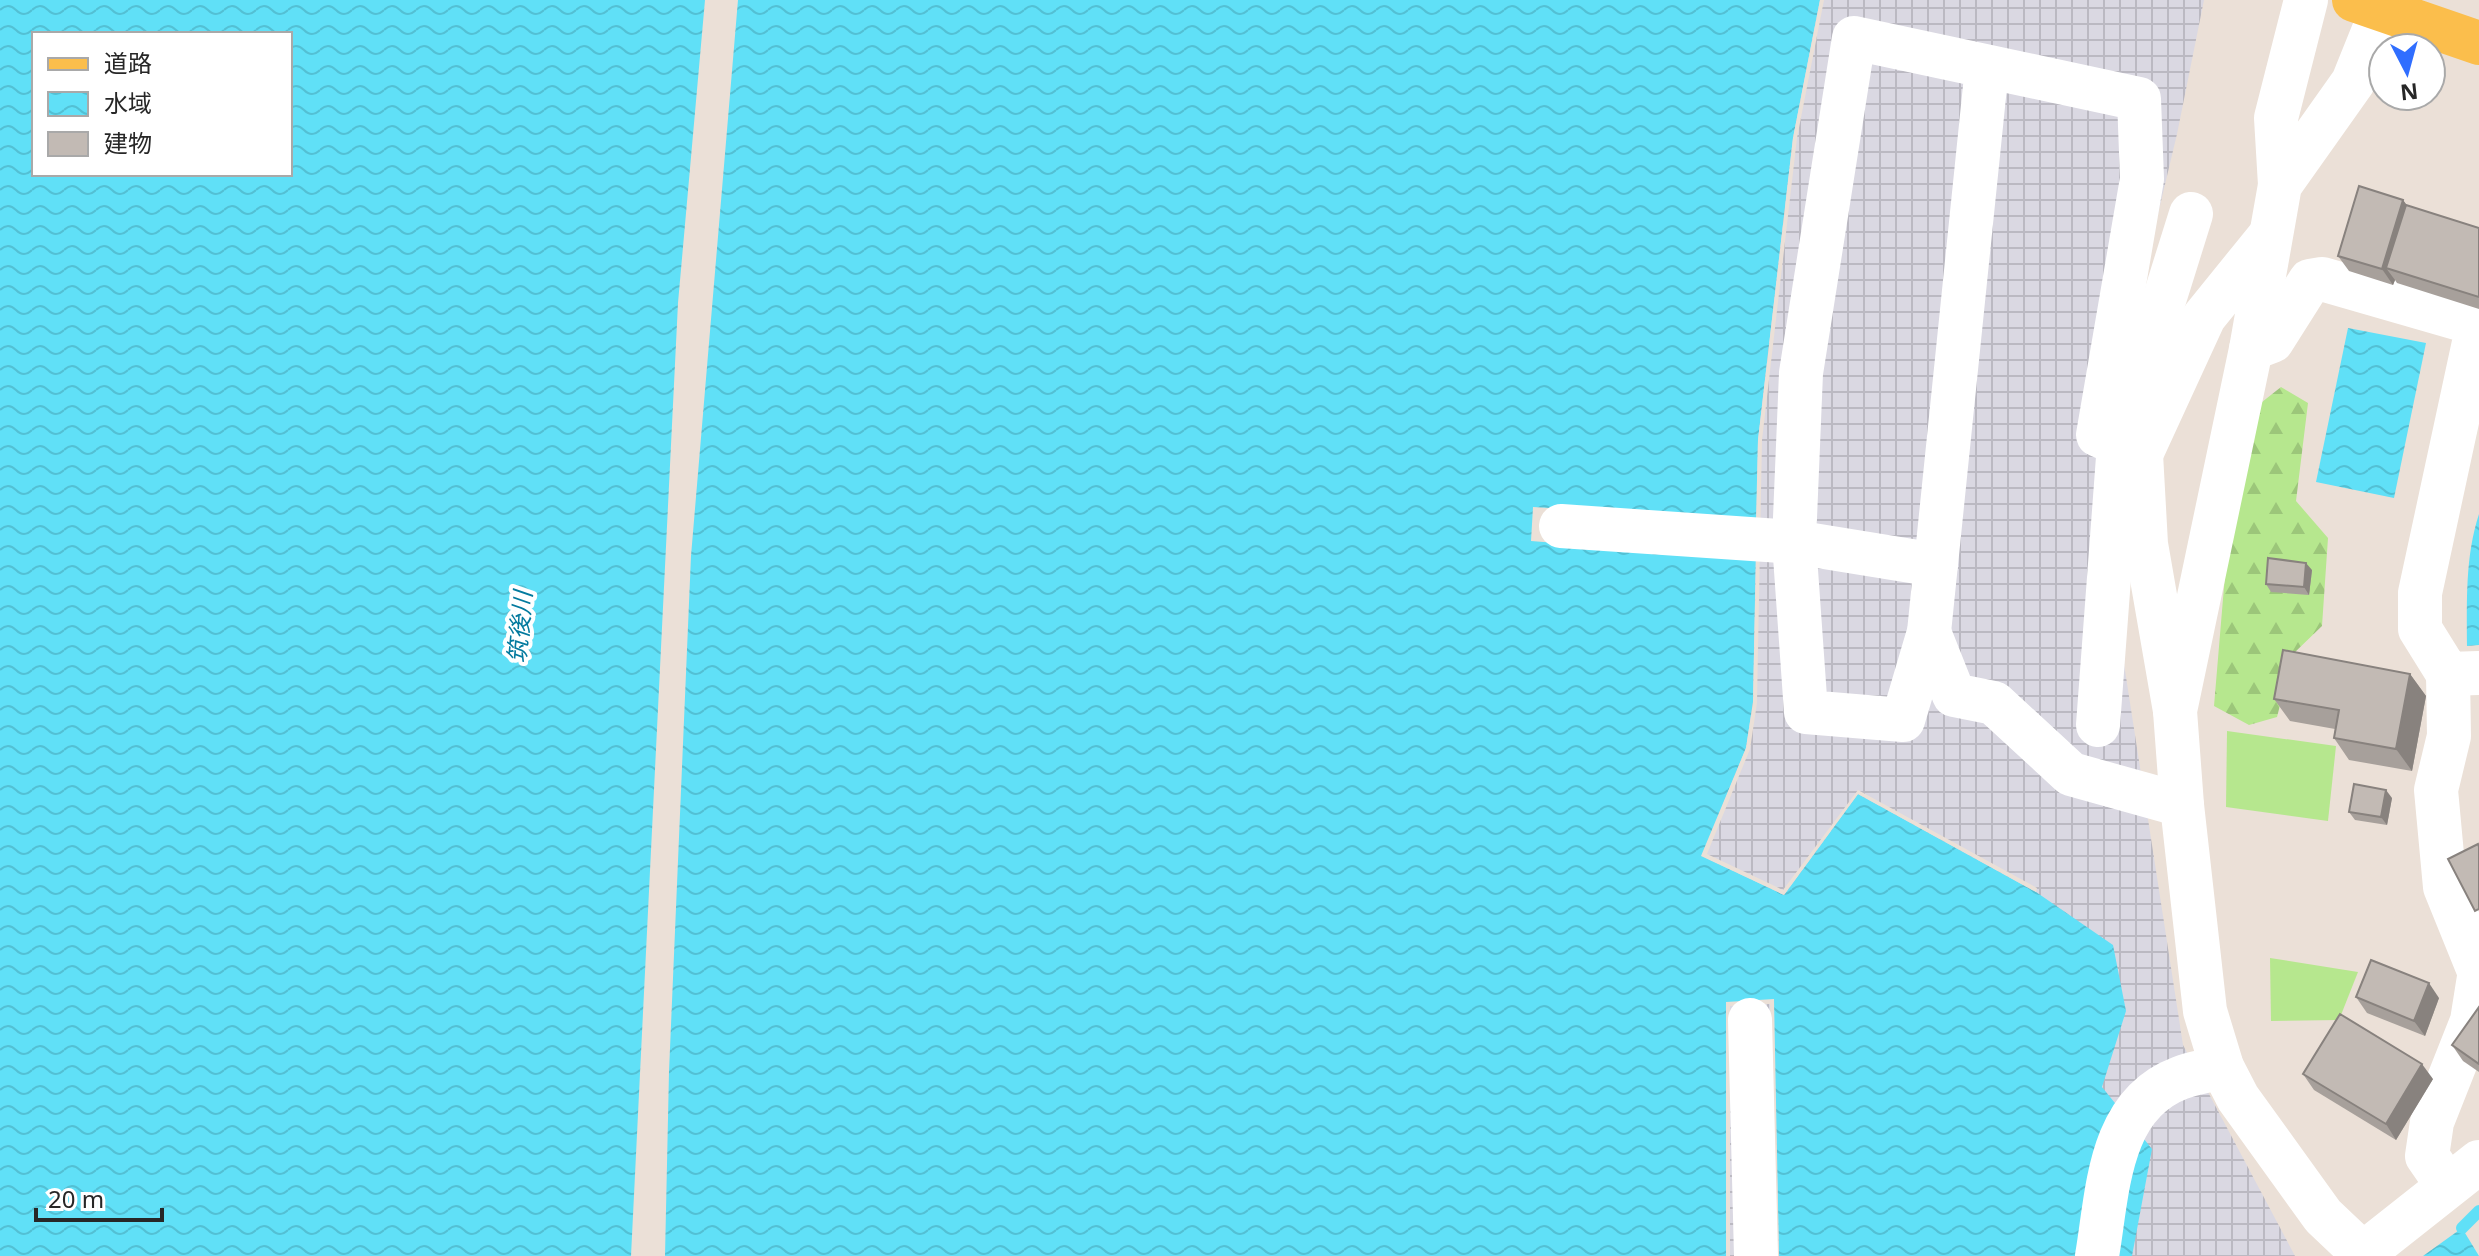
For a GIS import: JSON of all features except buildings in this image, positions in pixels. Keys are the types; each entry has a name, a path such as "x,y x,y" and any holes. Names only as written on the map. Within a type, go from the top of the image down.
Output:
{"main road":[{"path":"2354,0 2479,43"}],"street":[{"path":"2175,711 2251,349 2280,185 2276,118 2306,0"},
{"path":"2280,185 2353,82 2386,0"},
{"path":"1987,67 1929,632 1903,720 1806,712 1794,542 1801,373 1854,38 2139,99 2142,179 2098,435 2130,449"},
{"path":"2098,725 2130,449 2191,214"},
{"path":"2251,349 2272,341 2310,281 2322,279 2478,324 2420,593 2420,629 2464,673 2436,790 2445,887 2479,974 2472,1021 2432,1122 2427,1156 2463,1173 2361,1255 2323,1216 2238,1098 2222,1067 2205,1011 2175,711 2130,449 2204,317 2272,233"},
{"path":"1561,526 1794,542 1936,565"},
{"path":"1929,632 1954,695 1994,703 2071,774 2182,805"},
{"path":"1750,1020 1756,1256"},
{"path":"2097,1256 2117,1143 2125,1126 2151,1094 2178,1079 2222,1067"}],"shaded area":[{"path":"1820,0 2204,0 2177,134 2118,382 2124,664 2183,1045 2295,1256 1631,1256 1665,868"}],"green space":[{"path":"2281,387 2308,403 2296,501 2328,538 2322,626 2293,654 2277,717 2249,725 2214,706 2225,575 2257,406"},
{"path":"2227,731 2336,746 2328,821 2226,807"},
{"path":"2270,958 2358,972 2339,1020 2271,1021"}],"water":[{"name":"筑後川","path":"0,0 1820,0 1793,138 1758,440 1753,702 1746,748 1702,856 1784,895 1858,794 2036,892 2113,945 2126,1011 2102,1087 2152,1149 2132,1256 1779,1256 1773,1000 1726,1003 1726,1256 0,1256"},
{"path":"2348,328 2426,343 2394,498 2316,482"},
{"path":"2479,514 2479,645 2467,646 2469,563"},
{"path":"2462,1228 2479,1256 2423,1256"}],"pier":[{"path":"705,0 738,0 691,556 669,1072 665,1256 631,1256 678,303"},
{"path":"1820,0 1824,0 1797,138 1762,440 1757,703 1750,749 1707,854 1783,890 1858,790 2037,888 2036,892 1858,794 1784,895 1701,856 1746,748 1753,702 1756,559 1531,541 1533,507 1756,520 1758,440 1793,138"},
{"path":"1774,999 1779,1256 1775,1256 1770,1004 1730,1006 1730,1256 1726,1256 1726,1002"}],"waterway":[{"path":"2462,1228 2479,1211"}]}
